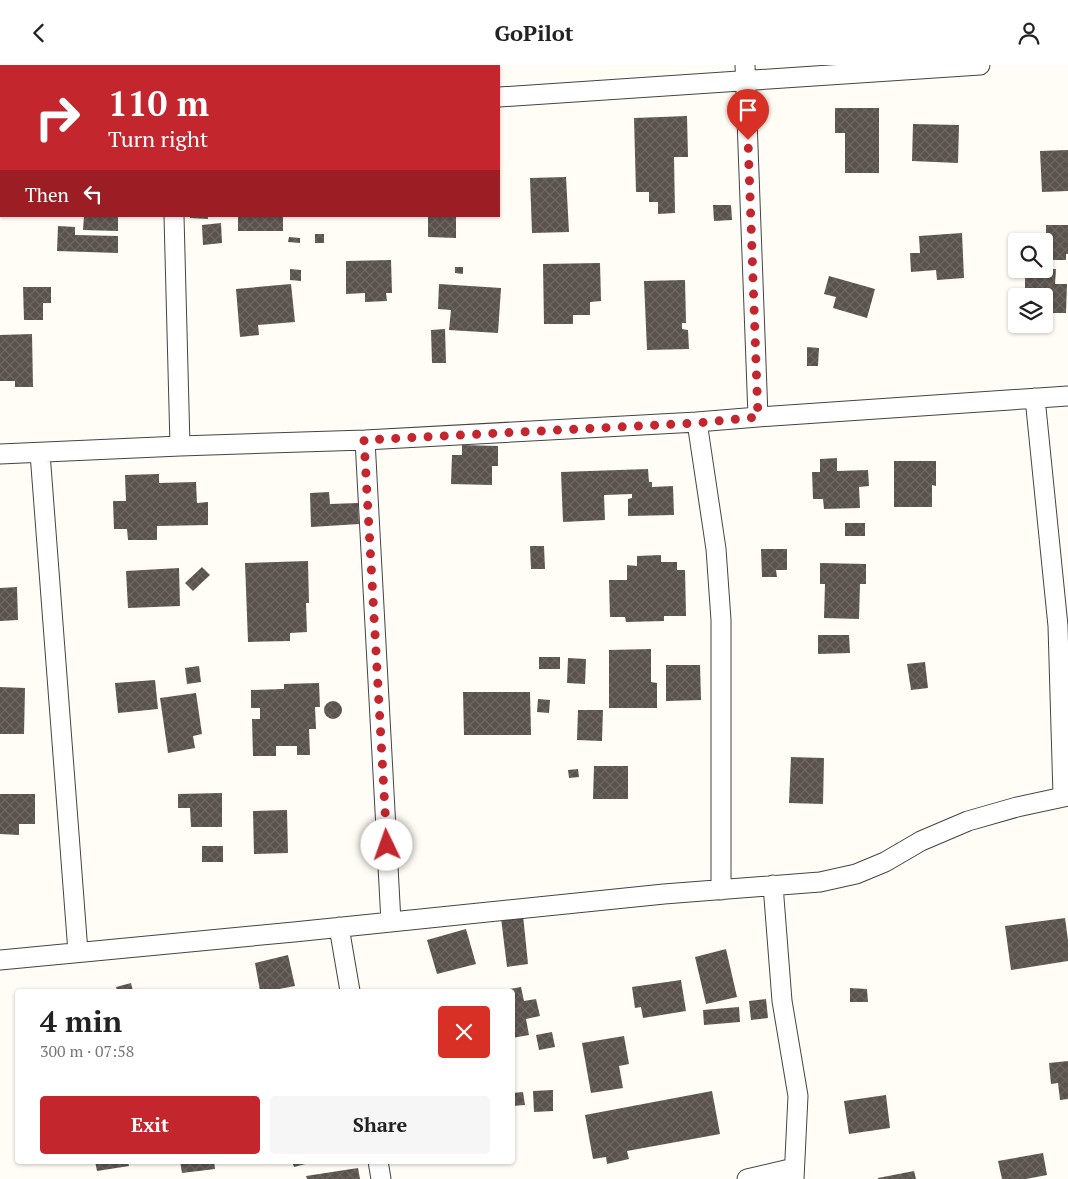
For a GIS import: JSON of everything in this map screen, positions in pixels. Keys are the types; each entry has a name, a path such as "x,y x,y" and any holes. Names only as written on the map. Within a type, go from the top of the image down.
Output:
{"street":[{"path":"500,97 746,73 980,65"},
{"path":"746,73 758,417"},
{"path":"174,217 180,446"},
{"path":"0,454 364,440 697,423 758,417 1068,396"},
{"path":"0,960 664,894 820,882 856,874 885,862 921,841 968,821 1066,796 1058,626 1035,398"},
{"path":"697,423 716,549 721,620 721,890"},
{"path":"364,440 391,922"},
{"path":"40,453 78,952"},
{"path":"747,1179 794,1174 798,1096 782,1001 773,885"},
{"path":"339,927 350,989"},
{"path":"378,1164 381,1179"}],"building":[{"path":"835,108 879,108 879,173 845,173 845,133 835,133"},
{"path":"687,116 688,157 674,157 675,213 658,214 658,202 649,202 649,192 636,192 634,118"},
{"path":"913,124 959,125 958,163 912,161"},
{"path":"1068,150 1068,191 1042,192 1040,151"},
{"path":"566,177 569,232 532,233 530,178"},
{"path":"713,205 731,205 732,220 714,221"},
{"path":"84,217 118,217 118,231 83,230"},
{"path":"208,217 208,219 190,218"},
{"path":"238,217 283,217 283,231 238,231"},
{"path":"428,217 456,217 456,238 428,237"},
{"path":"221,223 222,243 203,245 202,225"},
{"path":"1046,225 1068,225 1068,254 1066,254 1066,260 1053,260 1053,233 1046,233"},
{"path":"58,226 75,227 75,235 118,236 118,253 57,251"},
{"path":"962,233 964,278 937,280 936,270 911,272 910,253 920,253 919,236"},
{"path":"315,234 324,234 324,243 315,243"},
{"path":"289,237 300,238 300,243 288,242"},
{"path":"391,260 392,293 386,293 387,301 365,302 365,293 346,294 346,261"},
{"path":"600,263 601,301 590,302 590,315 573,315 573,324 544,324 543,264"},
{"path":"455,267 463,267 463,274 455,273"},
{"path":"290,269 301,270 301,281 290,280"},
{"path":"1053,269 1056,269 1055,284 1067,284 1066,313 1053,313 1053,288 1025,288 1025,278 1053,278"},
{"path":"829,276 875,289 867,318 833,308 836,297 824,294"},
{"path":"685,280 686,323 682,323 682,329 688,330 689,349 647,350 644,281"},
{"path":"291,284 295,322 258,325 259,335 240,337 236,289"},
{"path":"439,284 501,288 498,333 449,330 451,310 438,309"},
{"path":"23,287 51,287 51,303 43,303 43,320 24,320"},
{"path":"445,329 446,363 432,363 431,330"},
{"path":"32,334 33,387 15,387 15,381 0,381 0,335"},
{"path":"807,347 819,348 818,366 807,366"},
{"path":"462,445 498,446 498,466 492,466 492,485 451,484 452,455 462,455"},
{"path":"837,458 837,471 868,470 869,486 859,487 860,508 824,509 823,499 813,499 812,472 820,472 820,459"},
{"path":"894,461 936,461 936,486 932,485 932,507 894,507"},
{"path":"648,469 649,482 652,482 652,487 673,486 674,515 628,516 628,499 632,498 632,494 604,495 605,520 563,522 561,472"},
{"path":"159,474 159,483 196,482 197,503 208,502 208,525 157,526 157,540 128,540 127,529 114,529 113,501 126,501 125,475"},
{"path":"329,492 330,504 358,503 359,524 311,527 310,493"},
{"path":"845,523 865,523 865,536 845,536"},
{"path":"530,546 544,546 545,569 531,569"},
{"path":"761,549 787,549 787,570 776,570 777,577 762,577"},
{"path":"661,555 661,562 677,562 677,570 685,570 686,616 664,616 664,621 626,622 625,617 610,617 609,580 627,580 627,565 637,566 637,556"},
{"path":"308,561 309,603 306,603 307,632 290,633 290,641 248,642 245,563"},
{"path":"820,563 866,564 866,584 860,584 859,619 824,618 825,584 820,584"},
{"path":"202,567 210,575 193,591 185,583"},
{"path":"179,568 180,606 128,608 126,571"},
{"path":"17,587 18,620 0,621 0,588"},
{"path":"818,635 849,635 850,653 818,654"},
{"path":"651,649 651,682 657,683 657,708 609,708 609,650"},
{"path":"539,657 560,657 560,669 539,669"},
{"path":"568,658 586,659 585,684 567,683"},
{"path":"925,662 928,688 911,690 907,664"},
{"path":"666,665 700,665 701,700 666,701"},
{"path":"199,666 201,682 187,684 185,668"},
{"path":"155,680 158,709 118,713 115,683"},
{"path":"319,683 320,707 315,707 316,729 309,729 310,755 297,755 297,746 276,746 276,756 253,756 252,719 260,719 260,708 251,708 251,690 284,689 284,684"},
{"path":"0,687 25,688 24,734 0,734"},
{"path":"463,692 530,692 531,735 464,735"},
{"path":"196,693 202,734 193,736 195,748 168,753 160,698"},
{"path":"538,699 550,700 549,713 537,712"},
{"path":"333,701 339,704 342,710 339,716 333,719 327,716 324,710 327,704"},
{"path":"578,710 603,710 602,741 577,740"},
{"path":"791,757 824,758 823,804 789,803"},
{"path":"594,766 628,766 628,799 593,799"},
{"path":"578,769 579,777 569,778 568,770"},
{"path":"222,793 222,827 191,827 190,808 178,808 178,794"},
{"path":"0,794 35,794 35,824 19,824 19,835 0,834"},
{"path":"287,810 288,853 254,854 253,811"},
{"path":"202,846 223,846 223,862 202,862"},
{"path":"523,915 528,964 507,967 501,918"},
{"path":"1065,918 1068,961 1011,970 1005,926"},
{"path":"466,929 476,964 437,974 427,940"},
{"path":"726,949 737,997 706,1004 695,957"},
{"path":"288,955 295,986 279,989 260,989 255,963"},
{"path":"681,980 686,1011 643,1018 641,1007 635,1008 632,987"},
{"path":"131,983 132,989 116,989 116,987"},
{"path":"521,987 524,1001 536,999 540,1016 526,1019 529,1035 515,1037 515,989 510,989"},
{"path":"850,988 867,989 868,1002 850,1002"},
{"path":"766,999 768,1018 751,1020 749,1001"},
{"path":"739,1007 740,1022 704,1025 703,1010"},
{"path":"552,1032 555,1047 539,1050 536,1035"},
{"path":"624,1036 629,1064 619,1066 623,1088 591,1093 582,1043"},
{"path":"1068,1061 1068,1099 1060,1100 1058,1083 1051,1084 1049,1063"},
{"path":"553,1090 553,1111 534,1112 533,1091"},
{"path":"712,1091 720,1134 627,1151 629,1159 607,1164 606,1157 593,1159 585,1115"},
{"path":"523,1092 525,1105 515,1106 515,1093"},
{"path":"886,1095 890,1128 849,1134 844,1101"},
{"path":"1043,1153 1047,1175 1026,1179 1002,1179 998,1161"},
{"path":"96,1164 129,1164 129,1166 97,1171"},
{"path":"180,1164 214,1164 215,1169 182,1173"},
{"path":"293,1164 305,1164 294,1167"},
{"path":"358,1168 360,1179 307,1179 306,1176"},
{"path":"914,1171 916,1179 878,1179 878,1178"}],"route":[{"path":"387,845 364,440 697,423 758,417 748,140"}]}
